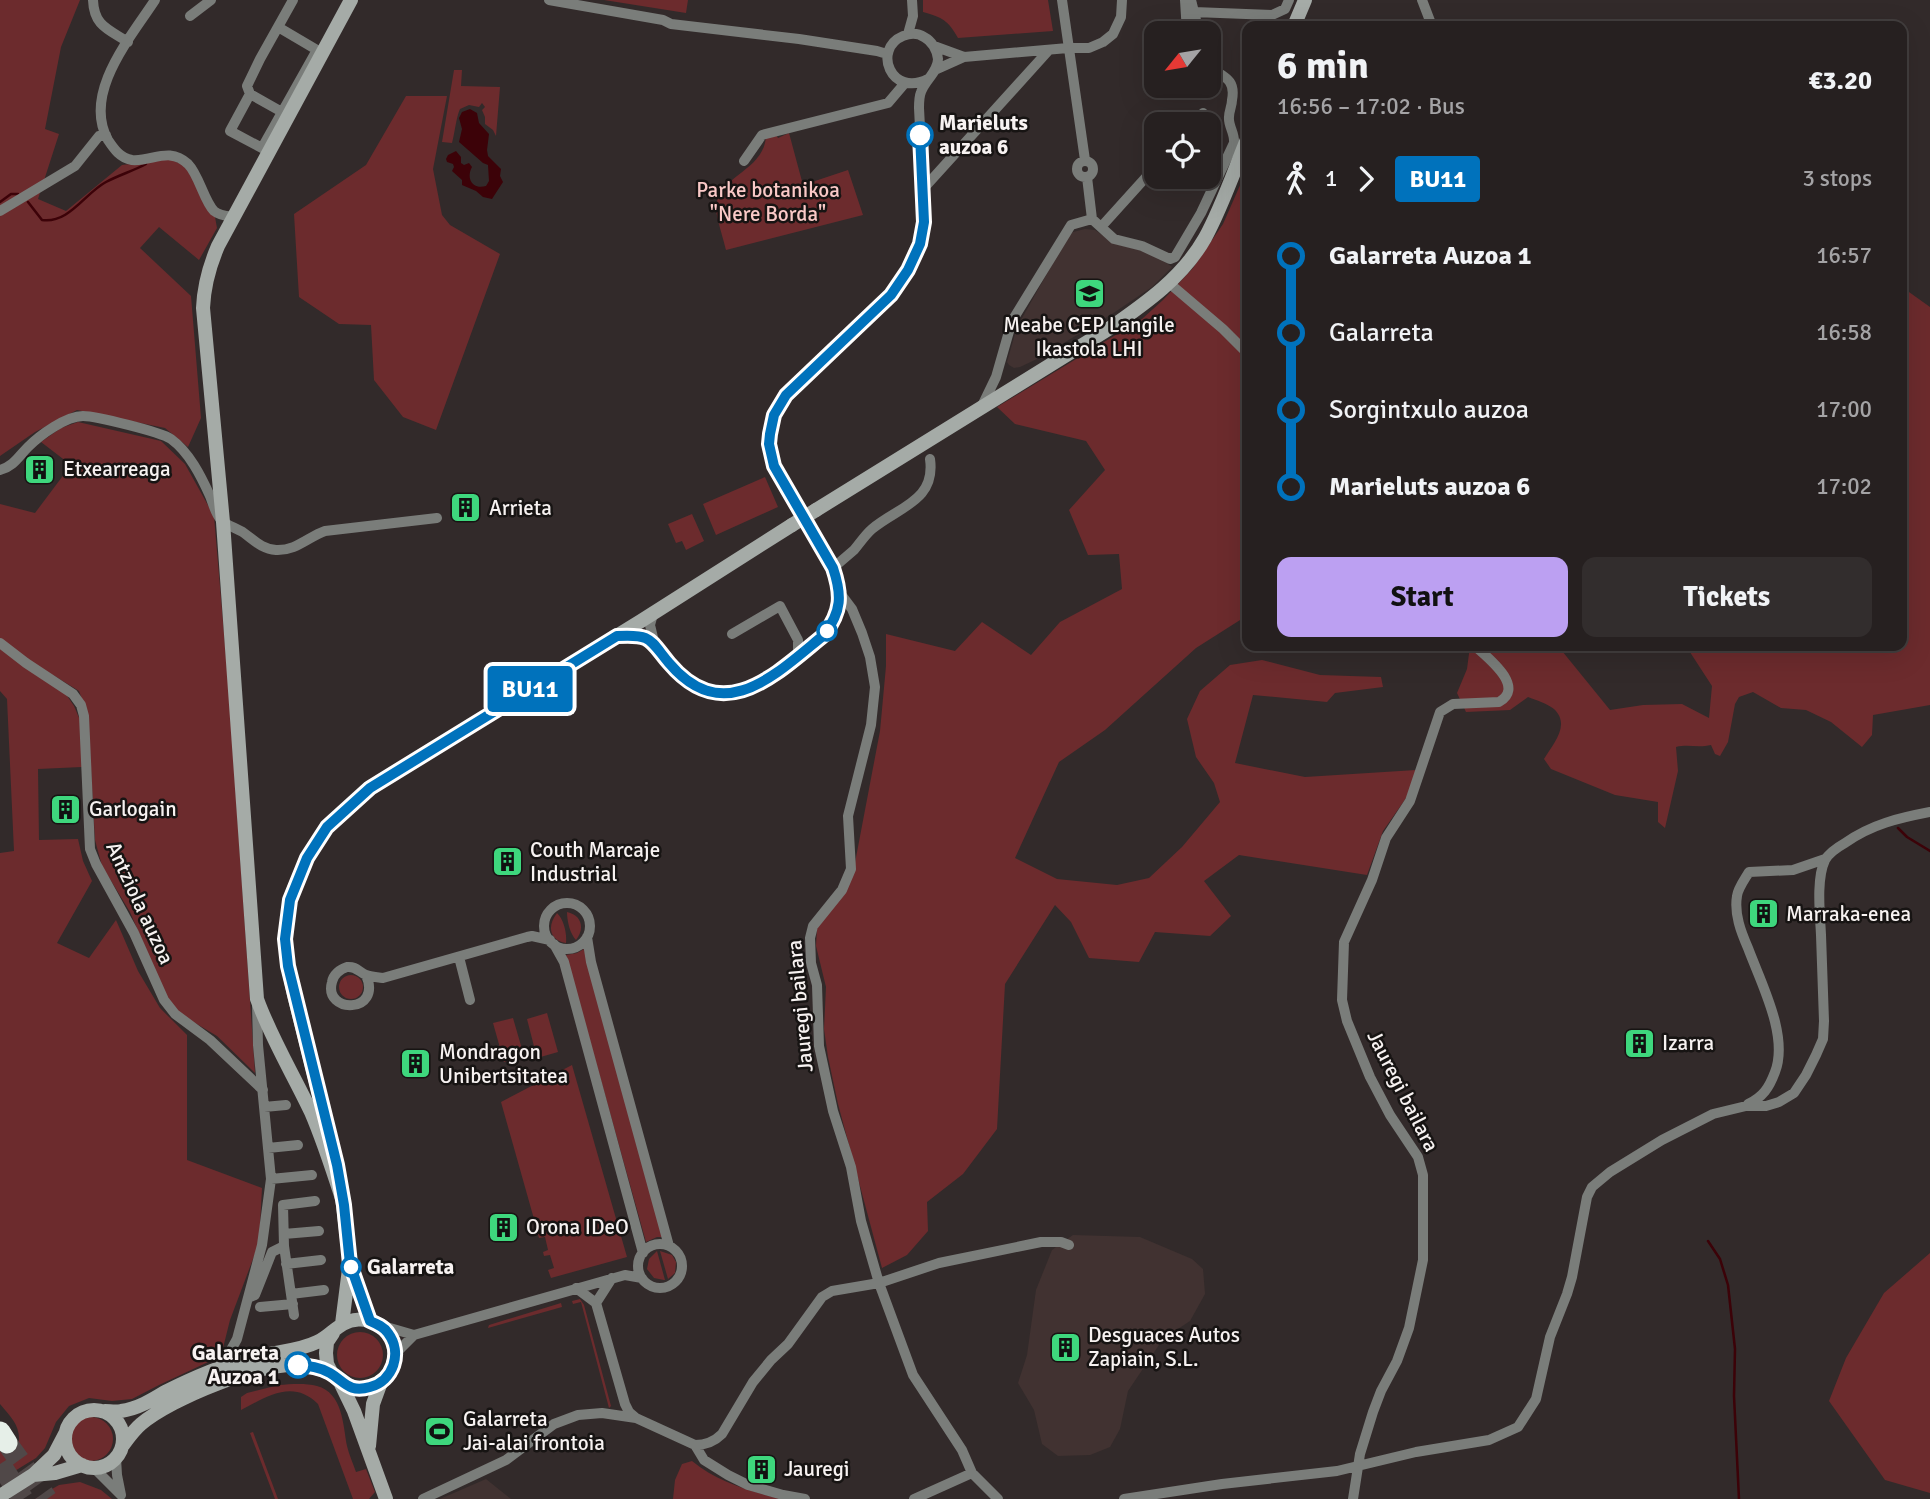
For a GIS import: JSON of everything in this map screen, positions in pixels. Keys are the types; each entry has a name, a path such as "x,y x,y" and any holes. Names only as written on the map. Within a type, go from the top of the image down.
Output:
{"main road":[{"path":"344,1205 310,1112 267,1028 257,999 223,522 203,308 204,286 210,265 351,0"},
{"path":"1296,21 1305,0"},
{"path":"386,1499 354,1411 327,1364 327,1342 337,1329 350,1264 337,1165 288,966 285,939 290,900 300,872 327,827 370,788 653,614 1145,304 1169,283 1205,238 1242,151"},
{"path":"350,1264 375,1323"},
{"path":"0,1496 33,1475 54,1455 68,1425 86,1410 122,1411 134,1408 221,1368 316,1343 351,1320 361,1319 375,1323 388,1333 393,1343 394,1365 389,1375 371,1387 349,1387 317,1367 298,1365 273,1368 211,1386 158,1413 132,1433 113,1462 103,1467 33,1475"},
{"path":"369,1454 373,1404 381,1382"},
{"path":"105,1411 114,1416 121,1426 124,1435 120,1451"},
{"path":"65,1434 65,1445 70,1456 88,1467"}],"street":[{"path":"93,0 94,15 100,24 128,42"},
{"path":"155,0 113,66 103,92 101,107 106,135 114,149 123,157 133,160 160,155 174,156 188,164 214,211 235,217"},
{"path":"190,16 211,0"},
{"path":"282,112 250,94 247,86 293,0"},
{"path":"549,0 663,20 671,24 799,39 887,54"},
{"path":"908,34 913,16 912,0"},
{"path":"1062,0 1085,160 1092,164 1093,169 1087,177 1096,223 1114,239 1142,246 1170,259 1175,257 1201,213 1234,144 1235,136 1229,121 1233,98 1231,84 1222,75"},
{"path":"964,57 934,46 925,37 916,34 908,34 894,42 887,54 891,73 905,83 913,84 964,57 1089,48 1109,39 1120,22 1122,0"},
{"path":"1185,0 1186,21"},
{"path":"1191,0 1197,21"},
{"path":"1194,12 1272,15 1285,9 1289,0"},
{"path":"1422,0 1430,21"},
{"path":"250,94 230,131 262,148 317,50 278,27"},
{"path":"932,75 938,58 934,46"},
{"path":"924,188 1049,50"},
{"name":"Jauregi bailara","path":"932,75 920,93 924,188 924,222 920,244 908,270 891,295 786,395 774,415 769,444 774,466 833,568 840,593 852,609 870,657 875,687 871,725 848,816 852,869 842,890 813,926 810,938 811,963 817,985 818,1046 833,1111 851,1167 861,1221 879,1283 913,1375 962,1450 972,1473 998,1499"},
{"path":"744,161 762,135 888,103 905,83"},
{"path":"0,211 75,166 99,136 106,135"},
{"path":"980,409 996,377 1012,321 1071,225 1096,223 1144,177"},
{"path":"1169,283 1242,348"},
{"path":"0,470 9,468 27,447 56,426 70,418 84,416 161,433 172,440 190,458 218,516 259,546 278,550 299,546 325,531 437,518"},
{"path":"833,568 870,530 923,494 929,484 932,470 930,459"},
{"path":"617,636 641,636 654,642 684,678 703,690 725,694 742,692 757,685 824,635 838,610 840,593"},
{"path":"733,634 780,606 798,640 798,656"},
{"path":"653,614 650,625 654,642"},
{"path":"794,630 806,636 824,635"},
{"name":"Antziola auzoa","path":"0,643 73,694 80,705 84,716 90,849 134,933 164,1000 175,1014 210,1040 263,1090"},
{"name":"Jauregi bailara","path":"1353,1499 1360,1454 1373,1412 1409,1328 1423,1260 1423,1175 1418,1157 1390,1115 1370,1077 1347,1021 1342,1000 1343,942 1372,880 1386,838 1410,801 1440,712 1453,704 1499,702 1508,692 1508,682 1499,668 1480,651"},
{"path":"1746,1106 1759,1099 1767,1090 1777,1066 1780,1043 1737,916 1737,894 1749,872 1793,870 1825,859 1861,831 1874,825 1930,812"},
{"path":"1124,1499 1312,1474 1489,1440 1518,1427 1536,1399 1550,1337 1572,1277 1587,1197 1592,1187 1610,1172 1662,1140 1713,1114 1779,1102 1794,1093 1807,1075 1823,1039 1820,910 1821,876 1825,859"},
{"path":"366,975 383,978 532,936 545,922 549,912 562,904 576,905 587,914 590,921 587,937 582,944 573,948 564,949 532,936"},
{"path":"545,922 546,933 564,962 641,1258 639,1273 650,1286 666,1288 680,1277 682,1262 675,1250 669,1246 655,1245 648,1248 641,1258 627,1275"},
{"path":"587,937 591,962 669,1246"},
{"path":"459,957 470,1000"},
{"path":"369,992 370,983 366,975 354,967 340,970 332,980 331,991 337,1001 351,1006 363,1001 383,978"},
{"path":"221,1368 237,1339 262,1245 271,1179 258,1045 257,999"},
{"path":"264,1107 286,1105"},
{"path":"268,1148 298,1145"},
{"path":"271,1179 312,1175"},
{"path":"293,1304 284,1246 283,1205 315,1201"},
{"path":"284,1234 319,1231"},
{"path":"695,1446 717,1440 753,1382 788,1344 822,1297 832,1291 879,1283 939,1263 1041,1242 1061,1242 1069,1245"},
{"path":"247,1299 255,1295 272,1252 284,1246"},
{"path":"286,1264 321,1260"},
{"path":"395,1354 414,1335 612,1278 627,1275 642,1278"},
{"path":"596,1303 612,1278"},
{"path":"576,1288 596,1303 626,1406 636,1418"},
{"path":"260,1307 293,1304 324,1290"},
{"path":"375,1323 414,1335"},
{"path":"237,1339 240,1346 259,1357"},
{"path":"610,1415 626,1406"},
{"path":"423,1499 506,1460 554,1423 578,1415 610,1415 636,1418 695,1446 704,1460 748,1485 805,1499"},
{"path":"88,1467 121,1495 117,1475 120,1451"},
{"path":"914,1499 972,1473"}],"shaded area":[{"path":"470,109 477,113 479,123 489,134 488,156 501,169 503,182 492,199 462,185 462,180 452,171 453,164 446,159 456,151 461,157 461,163 469,163 472,167 470,179 474,185 486,186 489,181 488,165 459,142 462,129 459,118 462,112"},
{"name":"Meabe CEP Langile Ikastola LHI","path":"1095,230 1116,244 1153,253 1172,267 1152,287 1112,314 1037,359 1014,368 1007,362 1017,327 1067,238 1073,232"},
{"path":"1073,1235 1140,1237 1192,1259 1203,1269 1205,1294 1190,1321 1163,1339 1128,1391 1120,1429 1110,1447 1090,1455 1058,1456 1042,1444 1034,1410 1018,1383 1027,1355 1036,1290 1052,1250"},
{"path":"486,1479 511,1499 440,1499"}],"green space":[{"path":"0,0 80,0 61,47 45,129 59,134 38,199 66,211 122,165 170,159 185,166 215,217 217,228 199,260 159,227 140,248 191,296 201,418 188,447 165,428 77,410 35,432 0,456"},
{"path":"604,0 688,0 686,13"},
{"path":"923,0 1048,0 1053,31 958,38 944,20 923,12"},
{"path":"454,70 462,70 461,86 500,87 496,136 485,124 482,110 485,107 482,103 479,107 469,105 460,109 452,143 442,142"},
{"path":"406,96 447,96 433,169 442,215 450,225 500,254 436,430 403,417 374,380 371,325 339,324 299,297 294,214 366,165"},
{"name":"Parke botanikoa \"Nere Borda\"","path":"775,133 778,138 789,133 803,185 848,170 863,215 726,250 716,210 720,195 733,179 758,157 766,136"},
{"path":"1242,181 1242,619 1196,648 1105,730 1059,762 1015,858 1057,879 1117,885 1149,878 1182,847 1220,802 1214,783 1196,757 1187,719 1200,691 1230,665 1262,660 1320,675 1381,677 1383,687 1335,693 1327,702 1253,695 1235,763 1305,777 1416,770 1411,791 1383,831 1367,875 1239,855 1204,881 1231,916 1210,936 1155,932 1139,962 1089,958 1071,922 1055,905 1005,984 997,1129 963,1174 927,1202 928,1231 907,1255 882,1268 828,1057 824,1029 826,987 816,946 817,928 854,868 880,731 886,634 955,651 982,622 1031,655 1060,622 1122,589 1119,554 1088,555 1069,510 1105,470 1086,441 1015,424 997,407 1142,319 1193,268 1223,224"},
{"path":"1907,291 1930,307 1930,705 1873,715 1872,735 1862,747 1831,722 1806,710 1781,708 1753,692 1739,697 1735,704 1728,742 1720,756 1715,754 1711,745 1676,747 1678,771 1665,828 1658,822 1658,802 1615,795 1551,769 1544,759 1556,741 1561,721 1549,705 1528,697 1510,710 1466,712 1457,693 1467,669 1469,651 1562,651 1610,710 1643,705 1682,704 1709,718 1712,686 1689,651 1907,651"},
{"path":"78,422 161,441 185,464 214,516 255,1073 217,1036 180,1014 166,996 130,912 102,866 95,840 88,716 79,691 53,675 80,720 82,767 38,769 39,840 78,839 83,861 92,881 57,943 89,958 116,920 138,971 160,1008 187,1035 187,1160 262,1188 259,1243 230,1320 221,1356 132,1399 112,1401 89,1398 69,1406 56,1422 45,1448 36,1458 0,1480 0,1447 7,1449 19,1441 19,1435 16,1425 0,1404 0,853 14,851 7,699 0,691 0,504 35,513 71,465 41,442 61,428"},
{"path":"765,477 778,507 716,535 703,504"},
{"path":"692,514 704,541 686,550 682,541 676,543 668,524"},
{"path":"567,912 579,919 581,927 576,940 569,927"},
{"path":"557,913 562,919 566,943 556,939 551,932"},
{"path":"584,949 664,1237 646,1242 566,955"},
{"path":"351,975 360,978 363,987 360,996 351,999 342,996 339,987 342,978"},
{"path":"547,1013 558,1052 537,1058 527,1019"},
{"path":"513,1018 524,1056 504,1062 493,1023"},
{"path":"572,1065 627,1257 551,1278 548,1270 554,1268 550,1255 544,1256 543,1252 548,1250 545,1237 539,1238 538,1234 543,1232 539,1218 534,1219 501,1102"},
{"path":"657,1251 665,1280 654,1278 647,1269 649,1259"},
{"path":"660,1251 672,1255 676,1262 675,1273 668,1279"},
{"path":"1930,1253 1930,1493 1885,1480 1829,1401 1846,1358 1884,1293"},
{"path":"580,1299 584,1305 611,1406 609,1408 581,1302 573,1304 572,1301"},
{"path":"561,1303 562,1307 488,1328 489,1325"},
{"path":"360,1332 369,1333 376,1339 382,1346 382,1364 376,1371 369,1377 360,1378 351,1377 344,1371 338,1364 337,1355 338,1346 344,1339 351,1333"},
{"path":"279,1385 313,1385 332,1395 343,1420 348,1449 356,1472 366,1469 375,1492 369,1499 353,1499 318,1404 309,1397 299,1392 280,1392 241,1410 241,1397 247,1393"},
{"path":"91,1417 106,1424 113,1439 106,1454 91,1461 76,1454 69,1439 76,1424"},
{"path":"253,1432 278,1499 275,1499 250,1433"},
{"path":"692,1461 723,1480 781,1499 673,1499 675,1480 682,1464"},
{"path":"80,1482 101,1490 112,1499 35,1499 59,1485"}],"waterway":[{"path":"28,202 42,220 52,220 69,213 106,182 146,164"},
{"path":"0,202 11,194 18,194"},
{"path":"1898,828 1930,851"},
{"path":"1708,1241 1720,1259 1728,1285 1735,1349 1734,1396 1739,1499"}],"tunnel":[{"path":"7,1443 47,1499"},
{"path":"0,1464 23,1499"}],"bus line":[{"name":"BU11","path":"298,1365 317,1367 349,1387 360,1389 371,1387 389,1375 395,1354 388,1333 380,1325 370,1321 350,1264 337,1165 293,995 285,939 290,900 307,858 327,827 370,788 617,636 635,635 654,642 669,663 696,687 725,694 742,692 757,685 824,635 838,610 840,593 837,580 833,568 774,466 769,444 770,434 774,415 786,395 891,295 908,270 920,244 924,222 920,135"}],"place":[{"name":"Marieluts auzoa 6","path":"920,135"},
{"name":"Meabe CEP Langile Ikastola LHI","path":"1089,293"},
{"name":"Etxearreaga","path":"40,469"},
{"name":"Arrieta","path":"466,508"},
{"name":"Garlogain","path":"66,809"},
{"name":"Couth Marcaje Industrial","path":"507,862"},
{"name":"Marraka-enea","path":"1763,914"},
{"name":"Izarra","path":"1639,1043"},
{"name":"Mondragon Unibertsitatea","path":"416,1064"},
{"name":"Orona IDeO","path":"503,1227"},
{"name":"Galarreta","path":"351,1267"},
{"name":"Desguaces Autos Zapiain, S.L.","path":"1065,1347"},
{"name":"Galarreta Auzoa 1","path":"298,1365"},
{"name":"Galarreta Jai-alai frontoia","path":"440,1431"},
{"name":"Jauregi","path":"761,1469"}]}
